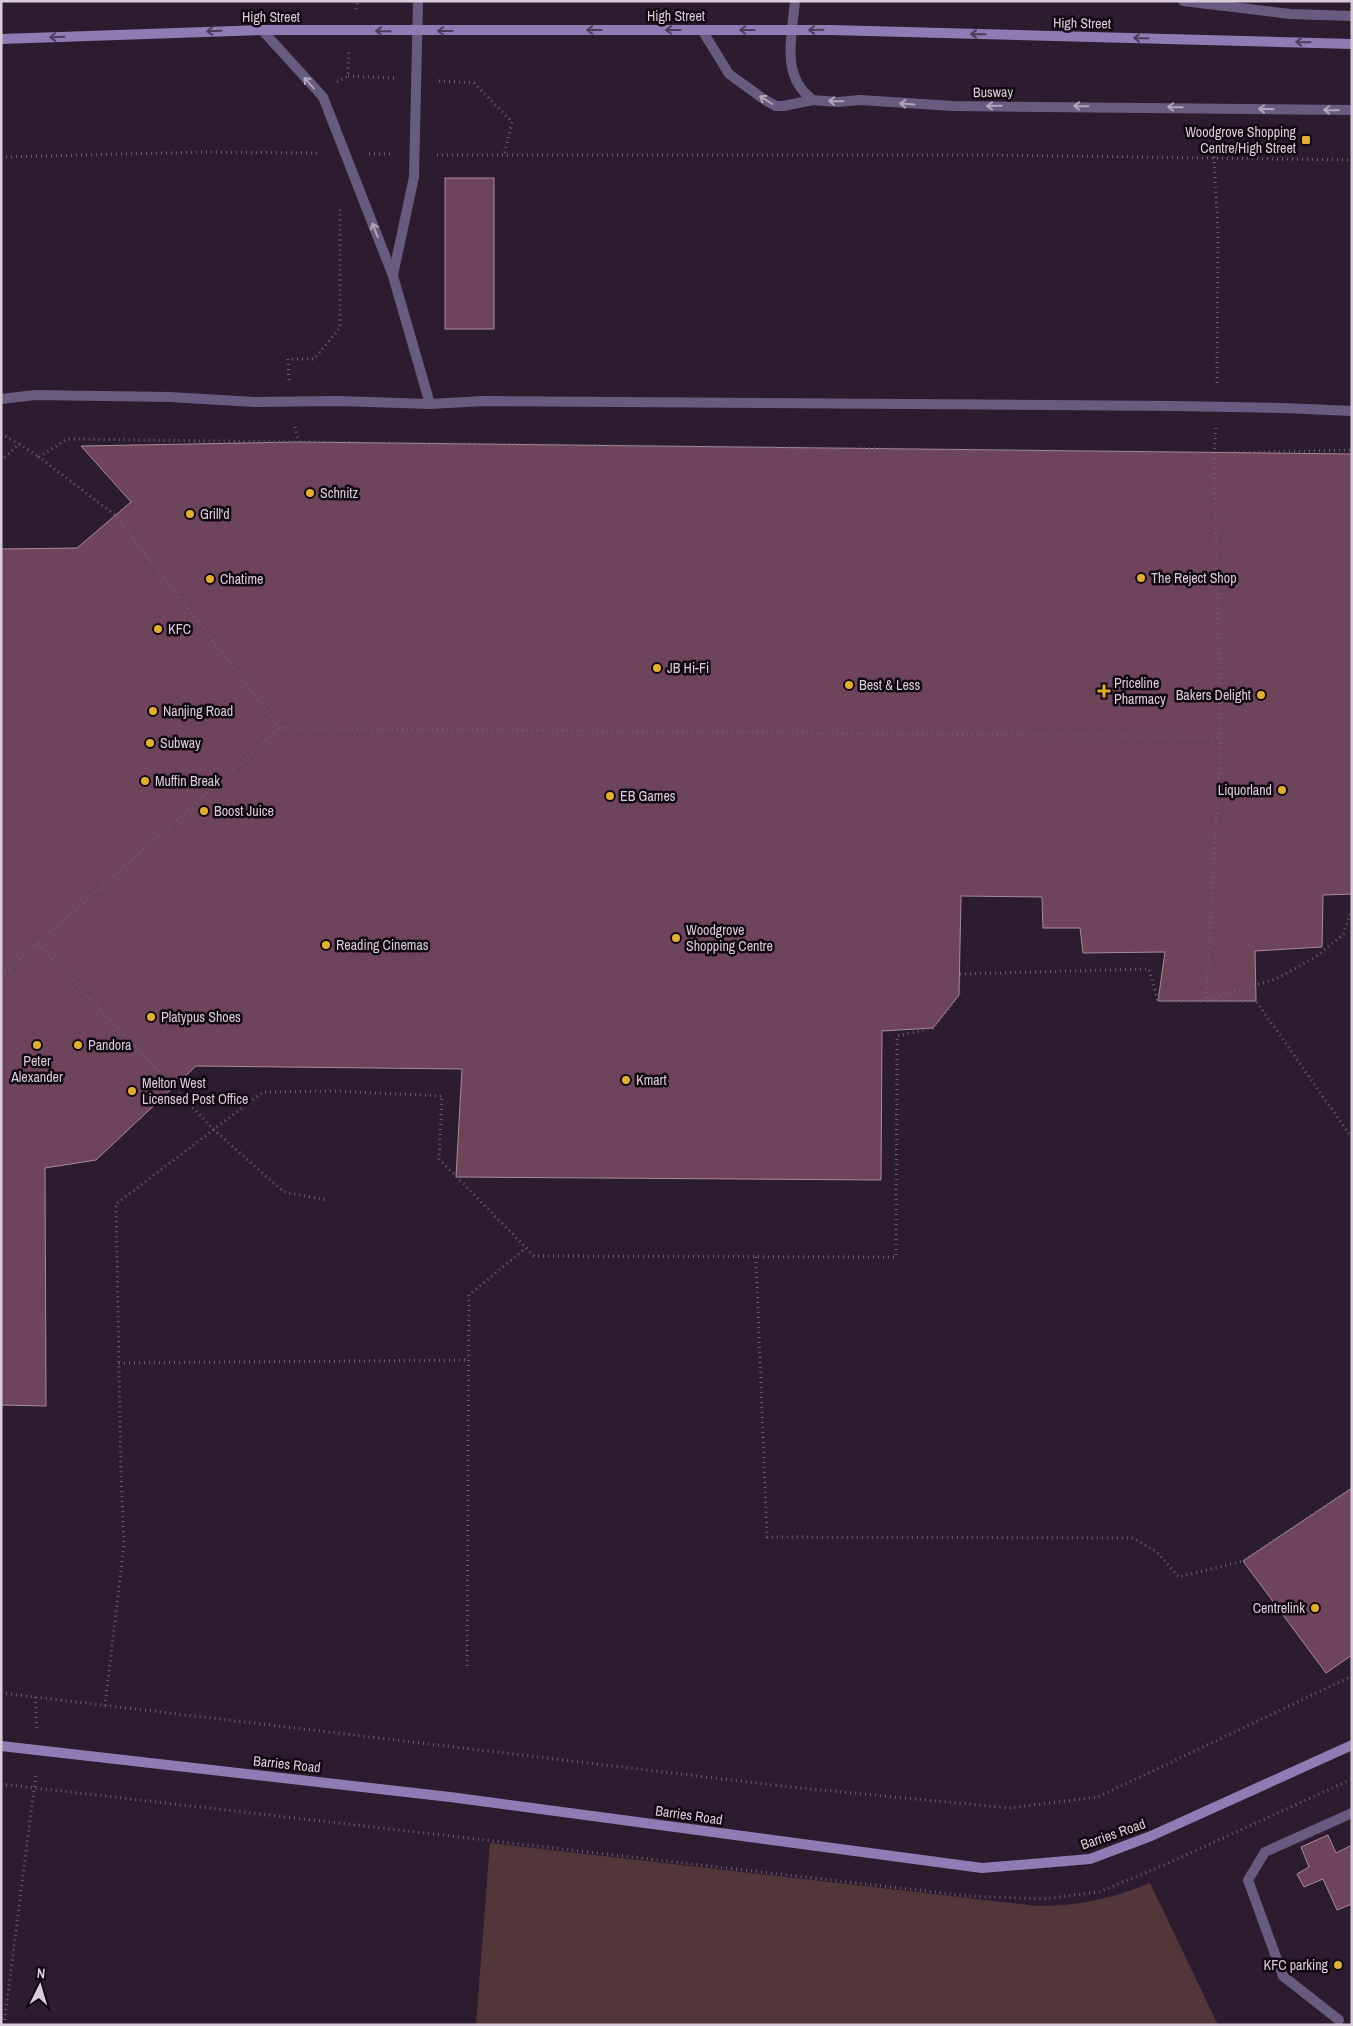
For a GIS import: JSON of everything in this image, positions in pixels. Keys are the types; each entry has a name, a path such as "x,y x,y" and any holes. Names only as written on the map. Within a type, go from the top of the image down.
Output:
{"street":[{"path":"393,276 414,177 418,1"},
{"path":"796,1 790,66 797,85 812,100"},
{"path":"1183,1 1290,14 1352,16"},
{"path":"262,30 323,97 393,276 430,404"},
{"name":"High Street","path":"1,39 262,30 702,30 1352,44"},
{"name":"Busway","path":"702,30 729,74 764,100 776,106 812,100 838,102 860,100 953,106 1352,110"},
{"path":"1,399 35,395 170,397 254,402 338,401 430,404 484,401 1217,407 1352,411"},
{"name":"Barries Road","path":"1,1746 450,1797 982,1868 1090,1859 1151,1836 1352,1745"},
{"path":"1339,2020 1283,1976 1248,1880 1266,1852 1352,1814"}],"path":[{"path":"348,76 474,83 512,122 504,154"},
{"path":"1,158 207,152 414,155 994,155 1352,160"},
{"path":"1206,1001 1221,737 1214,453 1217,407 1218,231 1214,157"},
{"path":"299,442 289,402 288,359 314,360 340,328 340,202"},
{"path":"1,434 39,457 116,515 280,728"},
{"path":"39,457 67,439 1214,453 1352,450"},
{"path":"1,461 19,444"},
{"path":"1,976 280,728 1221,737"},
{"path":"1206,1001 1276,979 1314,958 1344,935 1352,908"},
{"path":"38,944 214,1130 284,1192 326,1200"},
{"path":"106,1706 124,1544 116,1204 263,1092 333,1091 442,1096 439,1159 534,1256 896,1257 897,1036 932,1028 959,995 959,974 1149,969 1158,1001 1256,1001 1352,1138"},
{"path":"467,1666 469,1295 526,1248"},
{"path":"756,1257 767,1537 1133,1538 1157,1552 1179,1577 1243,1561 1352,1488"},
{"path":"119,1363 469,1360"},
{"path":"1,1693 790,1787 1009,1808 1098,1797 1352,1676"},
{"path":"4,2025 39,1750 35,1697"}],"shaded area":[{"path":"490,1843 1037,1906 1066,1905 1095,1900 1136,1889 1150,1883 1218,2025 476,2025"}],"building":[{"path":"445,178 494,178 494,329 445,329"},
{"name":"Woodgrove Shopping Centre","path":"299,442 1352,454 1352,894 1323,895 1322,947 1255,951 1256,1001 1158,1001 1165,952 1083,953 1080,928 1043,928 1042,897 961,896 959,995 933,1028 882,1031 881,1180 456,1177 462,1069 196,1066 96,1160 45,1168 46,1406 1,1405 1,549 77,548 131,502 81,446"},
{"name":"Centrelink","path":"1352,1488 1352,1655 1326,1673 1243,1561"},
{"path":"1328,1835 1336,1853 1352,1845 1352,1904 1337,1910 1323,1879 1304,1887 1297,1874 1309,1867 1301,1847"}],"place":[{"name":"Woodgrove Shopping Centre/High Street","path":"1306,140"},
{"name":"Schnitz","path":"310,493"},
{"name":"Grill'd","path":"190,514"},
{"name":"The Reject Shop","path":"1141,578"},
{"name":"Chatime","path":"210,579"},
{"name":"KFC","path":"158,629"},
{"name":"JB Hi-Fi","path":"657,668"},
{"name":"Best & Less","path":"849,685"},
{"name":"Priceline Pharmacy","path":"1104,691"},
{"name":"Bakers Delight","path":"1261,695"},
{"name":"Nanjing Road","path":"153,711"},
{"name":"Subway","path":"150,743"},
{"name":"Muffin Break","path":"145,781"},
{"name":"Liquorland","path":"1282,790"},
{"name":"EB Games","path":"610,796"},
{"name":"Boost Juice","path":"204,811"},
{"name":"Woodgrove Shopping Centre","path":"676,938"},
{"name":"Reading Cinemas","path":"326,945"},
{"name":"Platypus Shoes","path":"151,1017"},
{"name":"Peter Alexander","path":"37,1045"},
{"name":"Pandora","path":"78,1045"},
{"name":"Kmart","path":"626,1080"},
{"name":"Melton West Licensed Post Office","path":"132,1091"},
{"name":"Centrelink","path":"1315,1608"},
{"name":"KFC parking","path":"1338,1965"}]}
